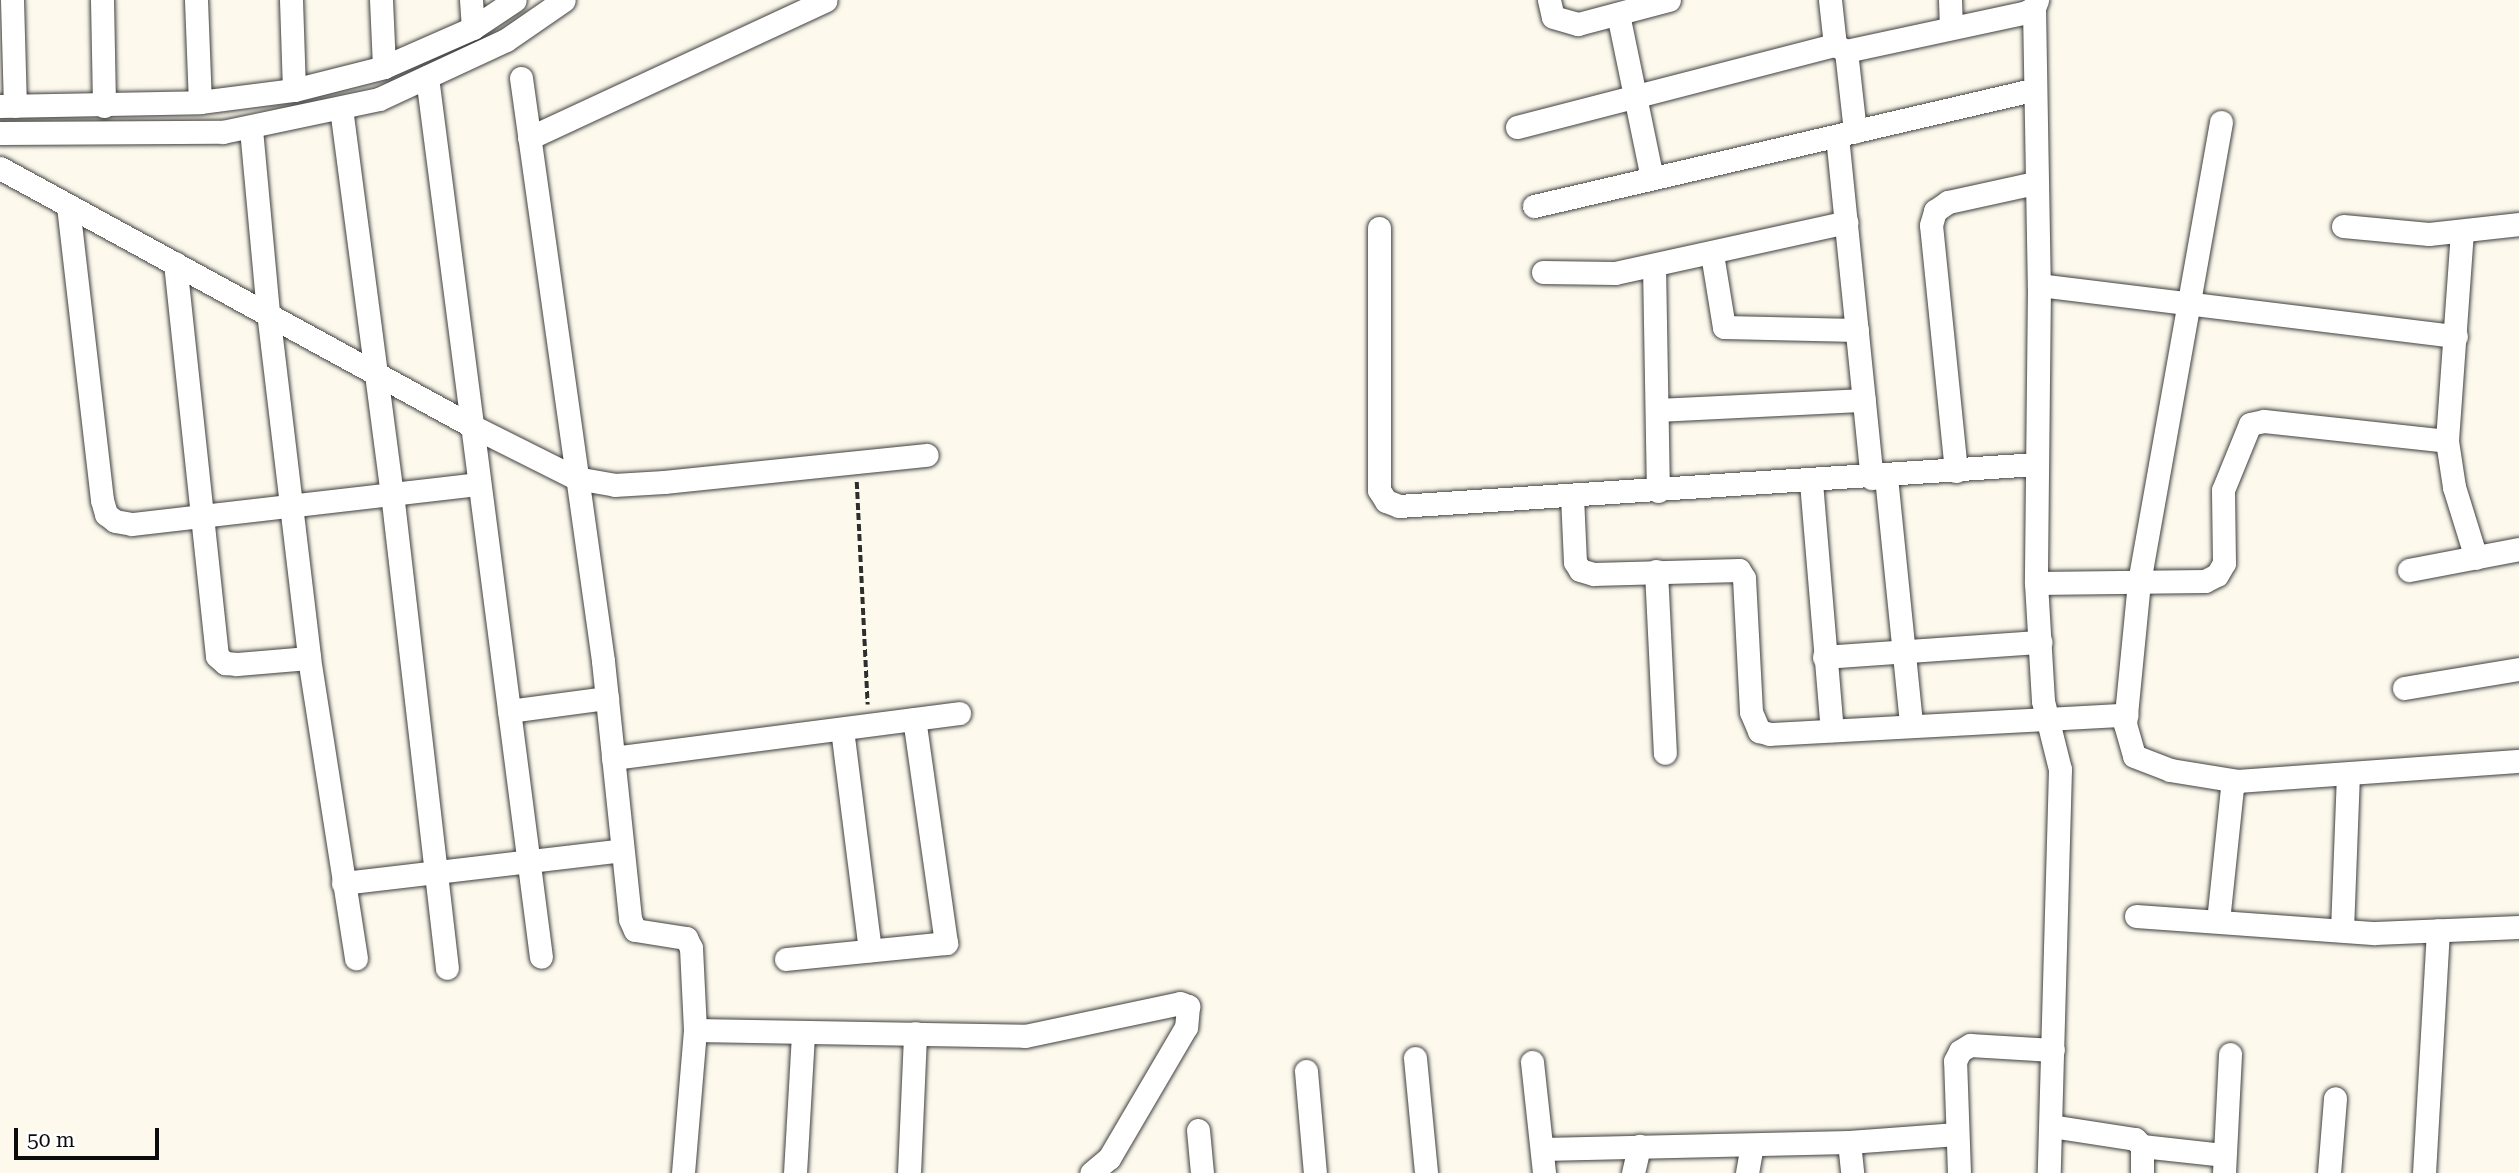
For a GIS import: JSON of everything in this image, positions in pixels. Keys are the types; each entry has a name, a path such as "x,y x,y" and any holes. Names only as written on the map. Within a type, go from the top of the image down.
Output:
{"street":[{"path":"12,0 8,106 200,102 294,90 384,67 473,28 515,0"},
{"path":"102,0 104,106"},
{"path":"196,0 200,102"},
{"path":"291,0 294,90"},
{"path":"381,0 384,67"},
{"path":"471,0 473,28"},
{"path":"0,133 103,136 251,129 341,108 379,99 506,40 564,0"},
{"path":"529,138 827,0"},
{"path":"1549,0 1553,17 1564,23 1618,14 1642,4 1669,0"},
{"path":"1830,0 1841,48 1846,133 1846,222 1864,400 1879,477 1911,724"},
{"path":"1950,0 1951,27"},
{"path":"1517,127 1841,48 1951,27 2035,4 2032,90 2039,285 2036,583 2046,716 2060,769 2049,1173"},
{"path":"1618,14 1653,178"},
{"path":"427,77 541,957"},
{"path":"521,78 607,698 622,850 635,930 686,938 691,948 695,1030 683,1173"},
{"path":"1534,206 2032,90"},
{"path":"341,108 392,493 447,968"},
{"path":"2221,122 2192,303 2139,582 2126,715 2134,756 2170,770 2238,781 2347,777 2519,761"},
{"path":"251,129 268,312 309,658 356,958"},
{"path":"0,167 472,426 576,478 614,485 652,483 927,455"},
{"path":"1956,471 1931,225 1935,211 1948,202 2035,183"},
{"path":"68,206 106,514 114,522 132,524 479,484"},
{"path":"1543,272 1615,273 1712,254 1846,222"},
{"path":"2343,226 2429,234 2519,224"},
{"path":"1379,228 1379,490 1386,501 1399,506 1879,477 2036,464"},
{"path":"2462,231 2447,441 2454,487 2476,558"},
{"path":"1712,254 1724,327 1857,330"},
{"path":"176,263 217,656 225,663 237,664 309,658"},
{"path":"1654,265 1658,491"},
{"path":"2039,285 2456,336"},
{"path":"1658,410 1864,400"},
{"path":"2036,583 2205,582 2217,575 2224,563 2223,490 2250,424 2264,421 2447,441"},
{"path":"1811,481 1832,730"},
{"path":"1572,496 1575,562 1580,570 1593,574 1740,570 1744,578 1754,723 1770,734 2046,716 2126,715"},
{"path":"2409,570 2519,549"},
{"path":"1656,571 1665,753"},
{"path":"1824,657 2040,642"},
{"path":"2404,688 2519,669"},
{"path":"509,711 607,698"},
{"path":"613,758 959,713"},
{"path":"786,959 946,943 914,719"},
{"path":"842,729 870,950"},
{"path":"2342,930 2347,777"},
{"path":"2218,921 2232,787 2238,781"},
{"path":"343,883 622,850"},
{"path":"2136,916 2342,930 2519,927"},
{"path":"2424,1173 2438,930"},
{"path":"695,1030 1025,1036 1180,1003 1188,1006 1186,1027 1109,1158 1091,1173"},
{"path":"795,1173 803,1033"},
{"path":"915,1033 909,1173 926,1173"},
{"path":"1959,1173 1955,1061 1959,1051 1970,1045 2053,1050"},
{"path":"2050,1126 2135,1139 2142,1146 2224,1164 2230,1054"},
{"path":"1415,1058 1426,1173"},
{"path":"1532,1062 1544,1173"},
{"path":"1306,1071 1315,1173"},
{"path":"2329,1173 2335,1098"},
{"path":"1198,1130 1202,1173"},
{"path":"1542,1149 1849,1142 1957,1134"},
{"path":"1849,1142 1852,1173"},
{"path":"1747,1173 1752,1145"},
{"path":"1633,1173 1639,1146"},
{"path":"2142,1146 2142,1173"}],"path":[{"path":"856,462 869,725"}]}
